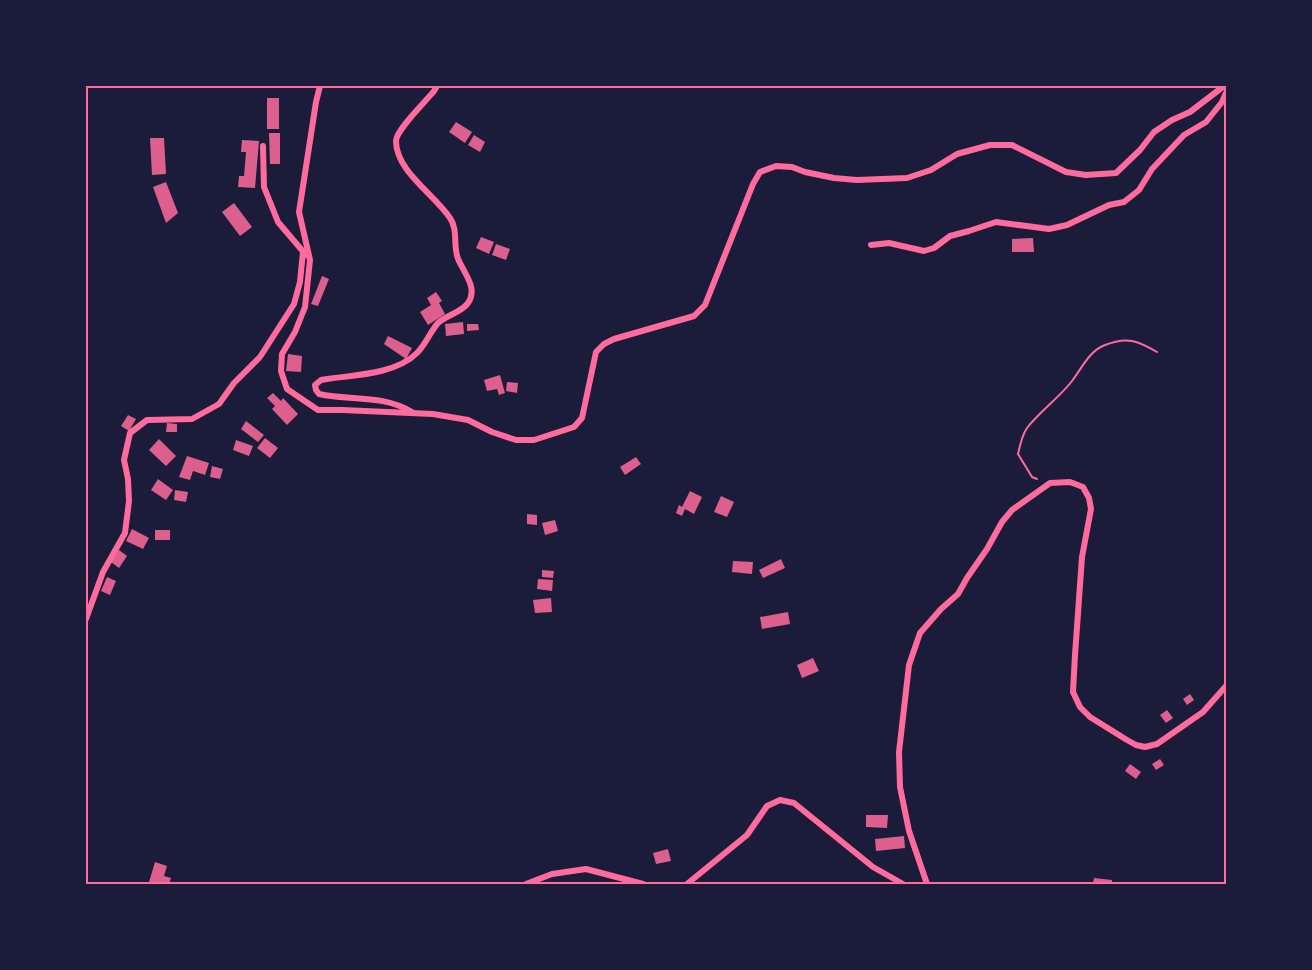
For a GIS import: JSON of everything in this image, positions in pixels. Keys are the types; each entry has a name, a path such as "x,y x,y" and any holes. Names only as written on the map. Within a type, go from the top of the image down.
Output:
{"street":[{"path":"320,86 299,212 310,260 305,307 296,332 282,354 282,371 287,389 318,410 433,414 468,420 492,432 516,440 534,440 574,428 582,418 597,352 604,344 614,339 694,316 705,305 753,184 760,172 776,166 792,167 834,178 857,180 907,178 931,170 957,154 990,145 1012,145 1066,172 1086,175 1116,173 1140,150 1154,132 1190,112 1224,86"},
{"path":"415,414 400,405 382,400 330,397 319,394 315,390 315,385 327,378 385,371 404,362 417,353 437,324 468,304 472,295 471,285 455,251 456,240 452,220 402,164 397,149 396,138 437,86"},
{"path":"871,245 889,243 924,251 934,248 950,236 996,222 1049,229 1067,225 1109,205 1125,202 1139,190 1152,169 1184,135 1206,122 1227,93"},
{"path":"263,146 264,187 278,222 310,260"},
{"path":"86,619 103,572 124,533 129,501 124,460 130,433 147,420 192,419 219,404 234,383 260,357 294,304 300,282 303,252"},
{"path":"927,885 909,831 900,787 899,752 909,665 920,633 958,594 1002,522 1012,510 1050,483 1070,482 1083,487 1089,498 1091,509 1082,557 1075,655 1073,692 1080,707 1090,717 1127,740 1145,747 1157,744 1203,712 1227,686"},
{"path":"687,885 747,835 766,806 780,800 794,803 873,867 903,885"},
{"path":"526,885 552,874 586,868 643,885"}],"path":[{"path":"1050,483 1032,477 1018,454 1026,429 1071,382 1087,358 1104,345 1127,339 1139,341 1157,351"}],"building":[{"path":"267,98 279,98 279,129 267,129"},
{"path":"456,122 472,132 465,143 449,132"},
{"path":"269,133 280,133 280,164 270,164"},
{"path":"474,135 485,142 480,152 468,145"},
{"path":"150,138 164,138 166,174 152,175"},
{"path":"242,140 259,141 255,188 238,187 239,176 244,176 246,152 241,152"},
{"path":"166,182 178,213 166,223 153,187"},
{"path":"234,203 252,227 240,236 222,212"},
{"path":"481,237 494,242 489,254 476,248"},
{"path":"1033,238 1034,252 1012,252 1012,239"},
{"path":"496,244 510,249 506,260 492,255"},
{"path":"322,276 329,279 318,306 311,304"},
{"path":"436,292 442,301 439,303 445,314 428,325 420,312 431,305 427,298"},
{"path":"463,322 464,334 446,336 445,324"},
{"path":"467,324 478,324 479,330 467,331"},
{"path":"388,336 412,348 406,359 384,344"},
{"path":"288,354 302,356 301,372 286,371"},
{"path":"500,375 505,393 499,395 497,389 487,391 484,380"},
{"path":"507,382 518,383 517,393 506,391"},
{"path":"273,393 281,401 283,398 298,414 287,425 272,409 275,406 267,398"},
{"path":"128,415 136,419 129,431 121,426"},
{"path":"246,421 264,435 258,442 241,429"},
{"path":"167,423 177,424 177,432 166,432"},
{"path":"265,438 278,448 270,458 257,448"},
{"path":"159,439 176,456 166,466 149,450"},
{"path":"236,440 253,446 249,456 233,450"},
{"path":"187,456 209,463 205,475 193,471 190,480 179,477"},
{"path":"636,457 641,464 625,475 620,467"},
{"path":"212,466 223,469 220,479 210,477"},
{"path":"158,479 173,490 166,500 151,490"},
{"path":"175,490 188,492 186,502 174,500"},
{"path":"690,491 702,497 694,514 685,509 682,516 676,513 679,505 682,507"},
{"path":"721,496 734,502 727,517 714,512"},
{"path":"527,514 537,515 537,525 527,524"},
{"path":"555,520 558,531 545,535 542,523"},
{"path":"132,529 149,538 143,549 126,541"},
{"path":"155,530 170,530 170,540 155,540"},
{"path":"119,550 127,556 119,568 111,562"},
{"path":"781,559 785,568 763,578 759,570"},
{"path":"733,561 753,562 752,574 732,572"},
{"path":"542,570 554,571 553,578 542,577"},
{"path":"107,577 116,581 110,595 101,591"},
{"path":"538,579 553,580 552,591 537,589"},
{"path":"551,598 552,612 535,613 533,600"},
{"path":"788,612 790,624 762,629 760,617"},
{"path":"813,658 819,671 802,678 797,665"},
{"path":"1190,694 1194,700 1187,705 1183,699"},
{"path":"1167,710 1173,718 1166,723 1160,715"},
{"path":"1160,759 1164,765 1156,770 1152,764"},
{"path":"1130,764 1141,772 1136,779 1125,771"},
{"path":"866,815 888,815 887,828 866,827"},
{"path":"904,836 905,848 876,851 875,839"},
{"path":"668,849 671,861 656,864 653,853"},
{"path":"155,862 167,866 164,876 171,878 169,884 149,882"},
{"path":"1094,878 1112,880 1112,884 1093,884"}]}
